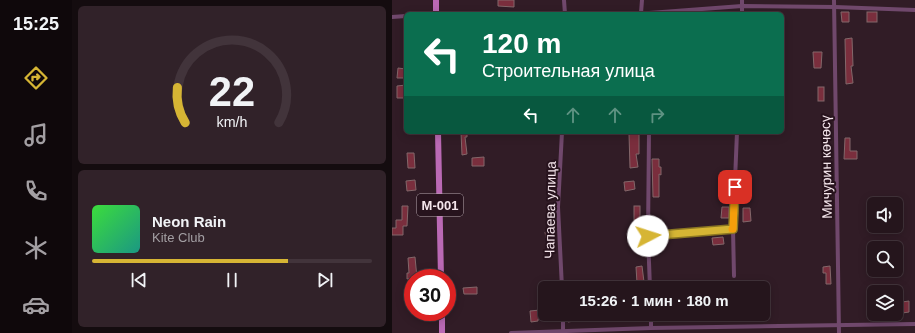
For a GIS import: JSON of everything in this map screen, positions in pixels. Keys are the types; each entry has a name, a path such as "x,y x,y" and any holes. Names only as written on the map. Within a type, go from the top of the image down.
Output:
{"main road":[{"path":"436,0 436,12"},
{"name":"М-001","path":"438,134 441,269"},
{"path":"442,321 442,333"}],"street":[{"path":"564,0 565,12"},
{"path":"641,12 642,0"},
{"path":"742,0 742,12"},
{"name":"Мичурин көчөсү","path":"834,0 839,333"},
{"path":"672,12 742,6 835,6 915,10"},
{"path":"392,17 404,16"},
{"name":"Чапаева улица","path":"562,134 558,207 562,281"},
{"path":"649,134 648,236 650,281"},
{"path":"734,276 733,229 737,134"},
{"path":"648,236 733,229"},
{"path":"563,321 563,332"},
{"path":"652,321 652,328"},
{"path":"511,333 652,328 915,324"}],"building":[{"path":"498,0 514,0 514,7 498,6"},
{"path":"841,12 849,12 849,22 842,22"},
{"path":"867,12 877,12 877,22 867,22"},
{"path":"852,38 853,66 851,66 853,83 846,84 845,39"},
{"path":"813,52 822,52 821,68 814,68"},
{"path":"398,68 404,69 404,78 397,78"},
{"path":"404,85 404,98 397,98 397,86"},
{"path":"818,87 824,87 824,101 818,101"},
{"path":"461,134 467,134 467,137 465,137 467,154 462,155"},
{"path":"629,134 639,134 639,154 636,154 638,167 630,168"},
{"path":"845,138 850,138 850,151 857,151 857,159 844,159"},
{"path":"407,153 414,153 415,168 408,168"},
{"path":"484,157 484,166 472,166 472,158"},
{"path":"652,159 659,159 659,167 661,167 661,175 659,174 659,197 653,197"},
{"path":"415,180 416,190 407,191 406,181"},
{"path":"634,181 635,189 625,191 624,182"},
{"path":"402,206 408,206 407,226 403,226 403,235 392,235 392,228 396,228 396,220 402,220"},
{"path":"634,206 640,206 640,220 634,220"},
{"path":"722,207 729,207 729,218 721,218"},
{"path":"743,208 750,208 751,221 743,222"},
{"path":"554,214 554,237 546,238 545,232 549,231 547,215"},
{"path":"723,237 724,244 713,245 712,238"},
{"path":"415,257 416,269 409,269 408,258"},
{"path":"642,266 644,281 637,281 636,267"},
{"path":"830,266 831,284 826,284 826,273 823,273 823,267"},
{"path":"477,287 477,294 464,294 463,288"},
{"path":"909,301 909,312 903,313 903,302"},
{"path":"538,310 538,321 531,322 530,311"}],"slow traffic":[{"path":"732,229 734,205"}],"route":[{"path":"648,236 733,229 735,187"}]}
